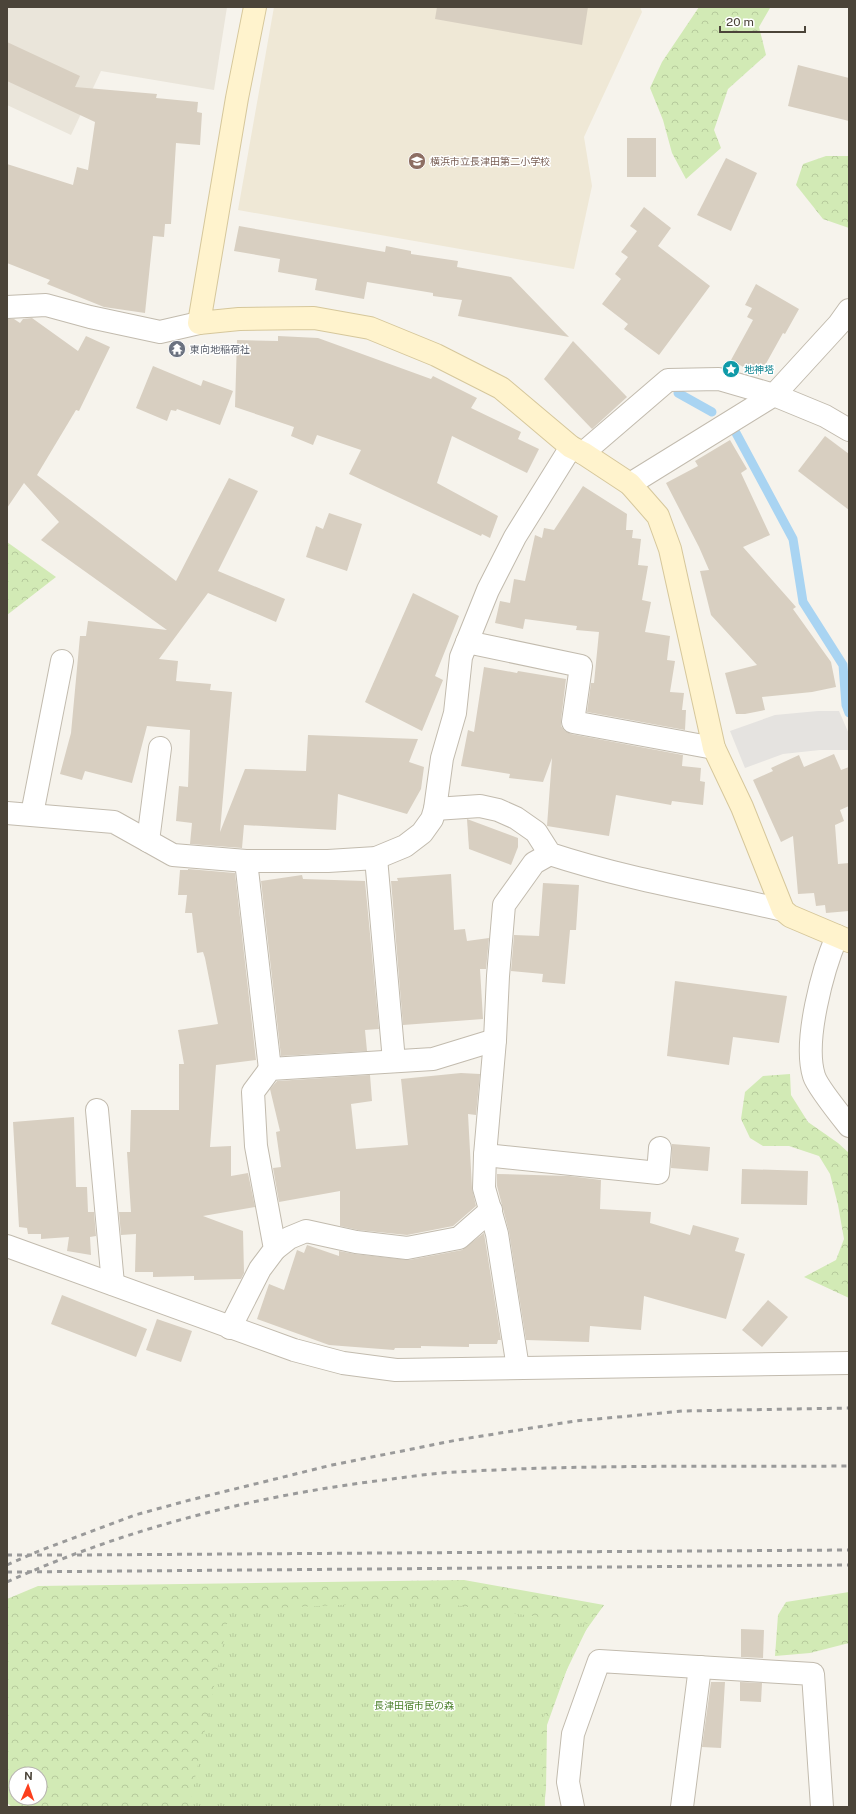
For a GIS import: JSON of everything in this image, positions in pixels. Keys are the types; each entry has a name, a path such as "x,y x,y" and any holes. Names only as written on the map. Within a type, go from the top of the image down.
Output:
{"street":[{"path":"199,323 236,106 255,7"},
{"path":"7,306 46,305 90,317 160,332 199,323 239,319 314,318 370,328 436,356 501,388 577,450 630,484 658,516 670,549 714,748 742,807 783,910"},
{"path":"630,484 774,395 839,324 849,310"},
{"path":"7,813 114,822 173,855 246,861 328,861 376,858 405,846 422,833 432,819 436,809 442,758 455,713 461,657 488,590 515,537 577,450 668,380 718,379 774,395 825,416 849,430"},
{"path":"467,642 580,666 573,722 714,748"},
{"path":"32,814 62,661"},
{"path":"148,841 160,748"},
{"path":"436,809 480,806 498,810 516,818 536,832 550,854 650,882 714,894 783,910 790,916 843,939 822,977 810,1050 814,1077 849,1126"},
{"path":"518,1368 497,1234 484,1188 485,1155 504,905 534,863 550,854"},
{"path":"376,858 394,1061"},
{"path":"246,861 270,1069 253,1092 256,1146 275,1249"},
{"path":"270,1069 433,1059 494,1040"},
{"path":"97,1110 113,1284"},
{"path":"485,1155 658,1173 660,1148"},
{"path":"230,1328 260,1269 275,1249 289,1238 306,1231 356,1242 407,1248 459,1238 491,1210"},
{"path":"7,1246 230,1328 294,1350 343,1364 396,1370 849,1363"},
{"path":"574,1807 568,1782 573,1734 598,1661 813,1674 822,1807"},
{"path":"682,1807 700,1667"}],"shaded area":[{"path":"7,7 227,7 214,90 101,71 71,135 7,105"},
{"name":"横浜市立長津田第二小学校","path":"274,7 640,7 642,12 584,137 592,186 574,269 238,210"},
{"path":"818,711 839,711 849,734 849,750 820,750 783,754 745,768 730,731 775,715"}],"green space":[{"path":"699,7 778,7 770,8 759,27 766,55 728,89 714,130 721,148 686,179 672,153 663,120 650,88 662,62"},
{"path":"826,156 849,156 849,228 823,219 796,185 803,164"},
{"path":"7,542 56,577 7,615"},
{"path":"790,1074 791,1095 808,1122 838,1143 849,1153 849,1298 804,1277 836,1260 844,1239 838,1205 830,1174 819,1156 789,1146 763,1146 750,1138 741,1119 745,1092 763,1076"},
{"path":"464,1580 604,1605 576,1644 547,1725 546,1789 544,1807 12,1807 11,1806 48,1806 48,1766 8,1766 8,1804 7,1803 7,1599 38,1586"},
{"path":"849,1592 849,1643 810,1653 775,1656 778,1615 786,1602"},
{"name":"長津田宿市民の森","path":"426,1601 589,1624 540,1725 545,1807 189,1807 230,1610"}],"building":[{"path":"437,7 588,7 582,45 435,19"},
{"path":"7,42 80,76 75,87 157,94 156,98 198,102 197,112 202,113 200,145 176,143 171,224 165,224 164,237 153,236 145,313 104,307 47,284 50,280 7,263 7,164 73,185 77,167 88,170 95,122 7,81"},
{"path":"798,65 849,78 849,121 788,106"},
{"path":"627,138 656,138 656,177 627,177"},
{"path":"726,158 757,173 731,231 697,215"},
{"path":"644,207 671,228 658,246 710,286 659,355 624,329 628,324 602,304 621,279 615,274 628,257 621,252 637,231 630,226"},
{"path":"239,226 385,252 386,246 411,251 411,254 458,261 457,267 511,277 569,337 458,316 462,300 433,296 433,293 367,282 364,299 315,290 317,279 278,272 280,259 234,251"},
{"path":"756,284 799,309 785,334 783,333 759,376 731,360 753,320 747,317 752,308 745,305"},
{"path":"32,318 78,351 86,336 110,347 79,411 76,410 37,475 176,581 229,478 258,491 218,571 285,599 276,622 208,593 159,659 178,661 176,681 211,684 210,690 232,692 220,832 245,769 306,771 308,735 418,739 409,762 424,767 421,789 407,814 338,794 336,830 244,825 242,848 190,844 192,823 176,821 179,786 188,787 190,730 147,726 132,783 85,771 82,780 60,774 71,733 80,636 86,636 88,621 167,630 41,540 59,522 24,483 7,508 7,319 14,319 20,323 23,319"},
{"path":"278,336 318,338 431,379 433,376 477,398 471,408 521,432 518,439 539,449 527,473 452,436 437,483 498,516 490,538 482,534 481,536 349,474 361,450 317,435 313,445 291,436 294,427 235,407 237,340 278,341"},
{"path":"573,341 627,397 592,429 544,379"},
{"path":"153,366 201,386 203,380 233,391 220,425 177,409 176,411 171,410 167,421 136,408"},
{"path":"825,436 849,454 849,510 798,471"},
{"path":"730,440 747,469 741,473 770,535 743,547 796,607 793,609 831,662 836,687 812,692 762,697 765,710 745,714 736,714 725,673 757,665 711,615 700,571 709,570 699,547 666,483 698,466 695,461"},
{"path":"583,486 627,514 626,530 633,530 632,538 641,539 638,565 648,566 642,600 651,602 645,632 670,636 667,660 675,661 670,692 684,693 682,710 686,710 685,730 587,712 591,683 594,683 599,632 576,630 577,626 525,619 523,629 495,623 500,601 510,603 514,579 525,581 535,535 542,538 544,528 554,530"},
{"path":"329,513 362,524 347,571 306,557 316,526 323,529"},
{"path":"413,593 459,616 435,676 443,680 422,731 365,702"},
{"path":"484,667 566,679 561,720 561,726 565,731 571,734 683,755 682,766 701,768 700,781 705,782 703,805 672,801 671,805 616,795 609,836 547,826 552,758 543,782 509,778 510,774 461,766 468,730 474,732"},
{"path":"834,754 841,770 849,767 849,806 840,810 844,821 835,825 838,864 849,863 849,911 826,913 825,905 816,906 814,893 798,894 793,836 781,842 753,780 773,771 771,768 799,755 804,767"},
{"path":"467,819 518,838 518,847 511,865 469,849"},
{"path":"188,869 235,873 256,1060 216,1065 210,1147 231,1146 231,1176 248,1173 255,1207 203,1216 243,1231 244,1273 241,1279 194,1280 194,1276 153,1277 153,1272 135,1272 136,1234 121,1235 119,1212 131,1212 127,1152 130,1152 131,1110 179,1110 179,1064 184,1064 178,1030 218,1024 205,958 203,952 197,953 192,913 185,913 187,895 178,895 180,870"},
{"path":"451,874 454,930 465,929 467,941 489,938 486,969 480,969 483,1019 403,1025 391,881 398,881 397,878"},
{"path":"302,875 303,879 365,881 379,1029 365,1030 367,1051 281,1056 261,881"},
{"path":"543,883 579,885 576,930 570,930 565,984 542,982 543,974 511,971 514,935 539,936"},
{"path":"675,981 787,996 779,1043 733,1037 729,1065 667,1056"},
{"path":"461,1073 480,1074 476,1115 468,1114 472,1188 476,1206 453,1226 407,1235 358,1230 340,1226 340,1191 279,1202 273,1168 281,1167 276,1132 280,1131 270,1089 277,1081 370,1075 372,1101 351,1104 356,1149 408,1145 401,1079"},
{"path":"74,1117 76,1187 87,1187 88,1212 94,1212 96,1236 90,1237 91,1255 67,1251 69,1237 41,1239 41,1234 28,1234 27,1228 19,1227 13,1122"},
{"path":"672,1144 710,1147 708,1171 671,1168"},
{"path":"742,1169 808,1171 807,1205 741,1204"},
{"path":"497,1174 569,1176 601,1180 600,1209 651,1212 650,1223 690,1235 693,1225 739,1238 735,1251 745,1254 726,1319 644,1296 641,1330 590,1326 589,1342 526,1340 509,1232 497,1186"},
{"path":"484,1233 501,1340 498,1340 497,1344 469,1344 469,1347 421,1346 421,1348 395,1348 394,1350 329,1345 257,1319 269,1284 284,1290 297,1250 304,1253 307,1245 339,1256 339,1251 409,1260 462,1250"},
{"path":"62,1295 147,1329 136,1357 51,1324"},
{"path":"768,1300 788,1317 762,1347 742,1330"},
{"path":"157,1319 192,1331 181,1362 146,1350"},
{"path":"741,1629 764,1630 763,1658 741,1657"},
{"path":"711,1682 725,1682 721,1748 702,1747"},
{"path":"740,1682 762,1683 761,1702 740,1701"}],"waterway":[{"path":"678,393 712,412"},
{"path":"736,433 793,539 803,602 843,665 846,705 849,713"}],"railway":[{"path":"7,1565 39,1551 135,1515 332,1465 457,1440 575,1421 683,1411 849,1408"},
{"path":"7,1582 98,1546 145,1530 192,1517 287,1495 420,1475 506,1469 653,1466 849,1466"},
{"path":"77,1555 849,1550"},
{"path":"7,1555 63,1555"},
{"path":"7,1572 849,1565"}],"place":[{"name":"横浜市立長津田第二小学校","path":"417,161"},
{"name":"東向地稲荷社","path":"177,349"},
{"name":"地神塔","path":"731,369"}]}
